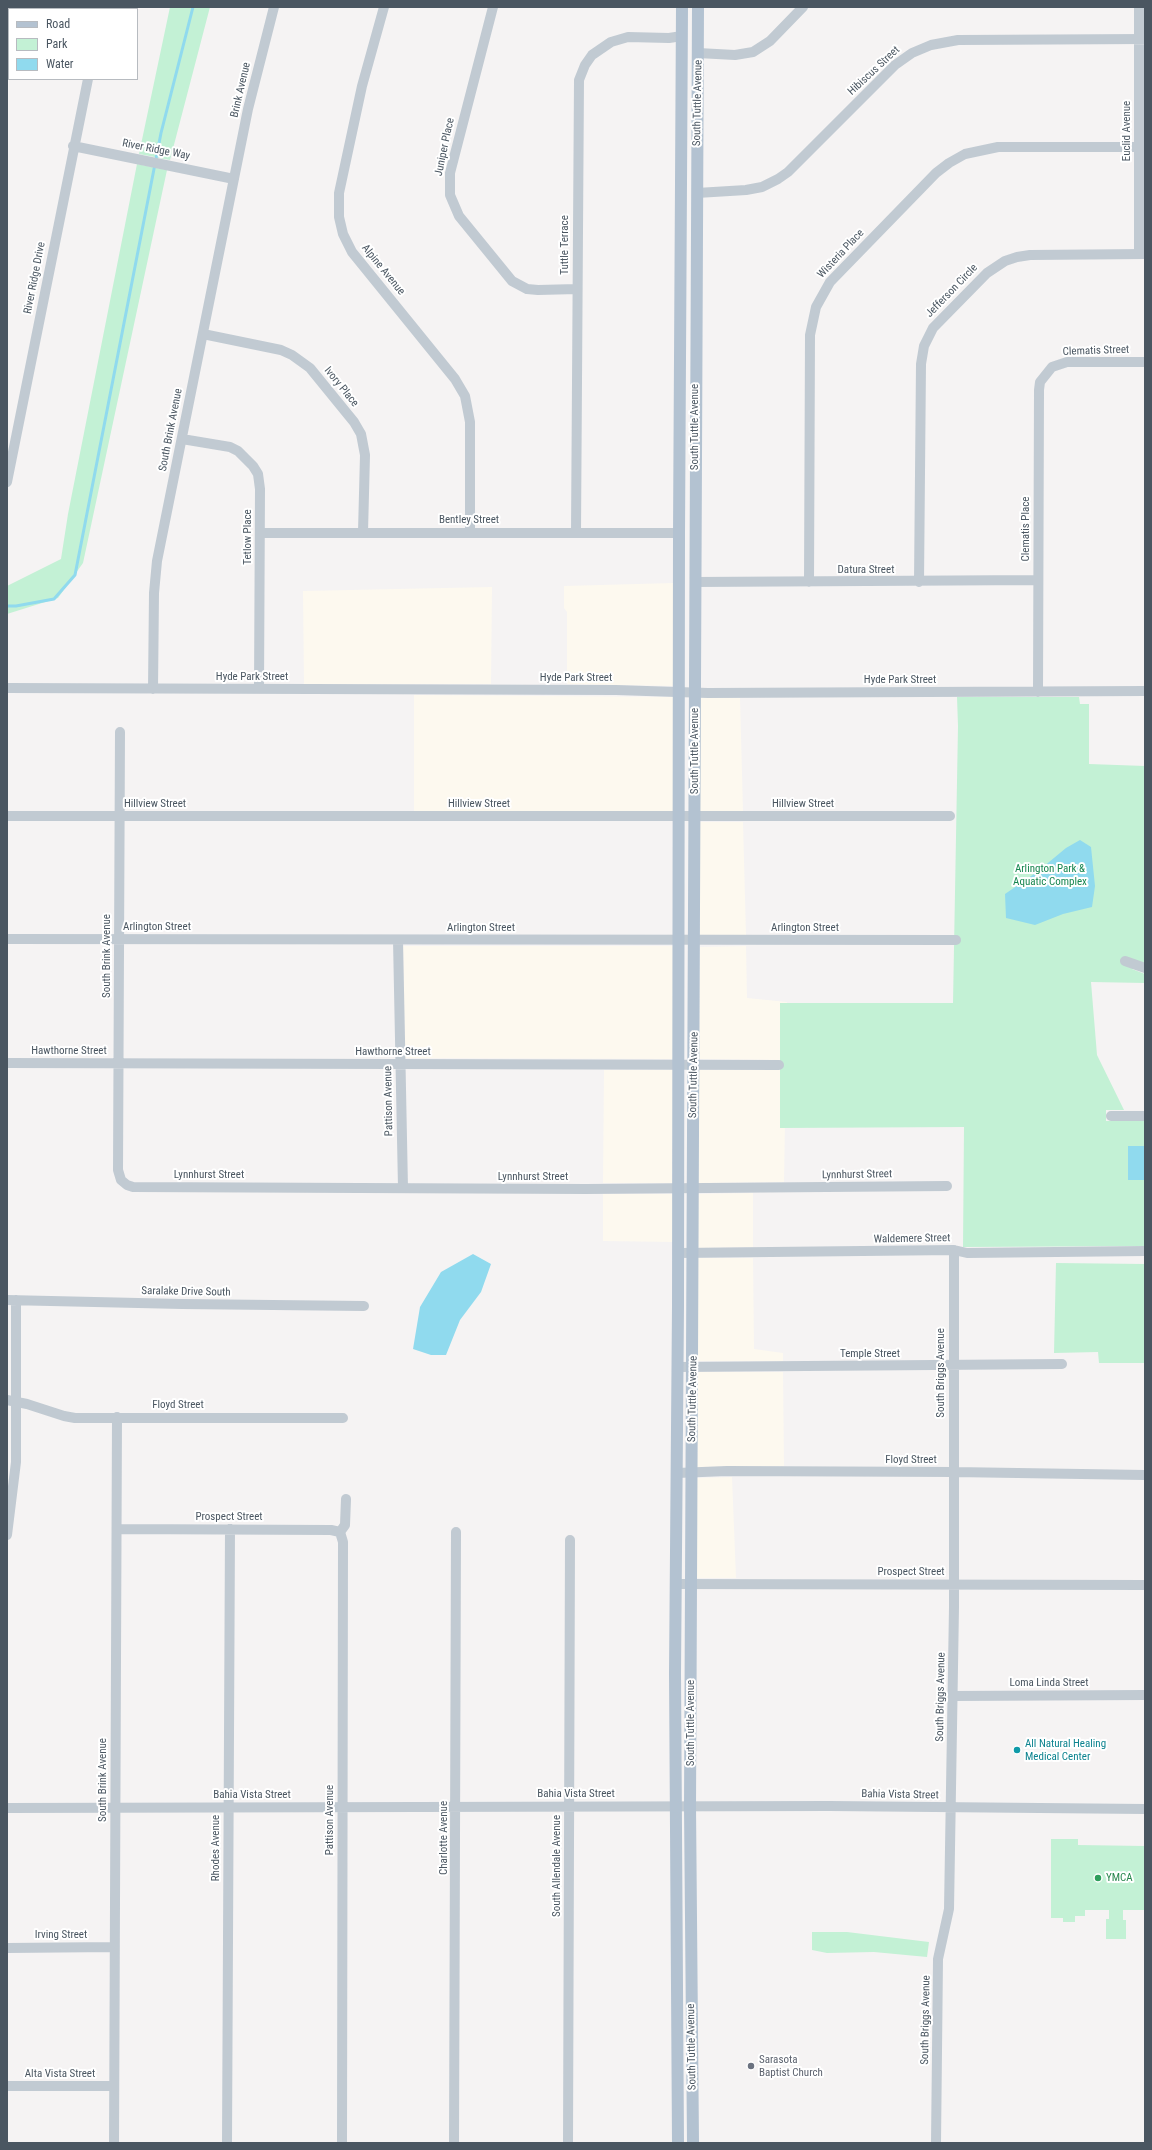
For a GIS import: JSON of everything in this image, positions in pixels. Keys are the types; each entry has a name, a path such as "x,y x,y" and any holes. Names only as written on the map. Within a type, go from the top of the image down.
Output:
{"main road":[{"name":"South Tuttle Avenue","path":"678,2143 675,1806 678,1367 677,1189 680,941 678,533 682,7"},
{"name":"South Tuttle Avenue","path":"693,2143 690,1806 694,1253 693,1188 698,7"}],"street":[{"name":"Brink Avenue","path":"234,179 250,102 274,7"},
{"name":"Alpine Avenue","path":"384,7 362,86 340,193 339,217 343,234 352,252 455,379 465,396 470,422 470,532"},
{"name":"Juniper Place","path":"493,7 450,173 450,195 459,216 512,281 520,286 532,290 577,289"},
{"path":"698,53 735,55 753,52 770,41 803,7"},
{"name":"Euclid Avenue","path":"1139,7 1142,39 1142,254"},
{"name":"Tuttle Terrace","path":"576,532 578,92 582,70 596,52 615,40 628,37 669,38 682,36"},
{"name":"Hibiscus Street","path":"697,193 746,190 762,186 778,179 788,172 895,66 912,53 931,45 958,40 1142,39"},
{"name":"River Ridge Drive","path":"7,482 73,146 88,80"},
{"name":"River Ridge Way","path":"73,146 234,179"},
{"name":"Wisteria Place","path":"809,582 810,334 816,307 830,282 936,173 949,163 965,154 998,147 1142,147"},
{"name":"South Brink Avenue","path":"153,689 155,576 234,179"},
{"name":"Jefferson Circle","path":"919,582 921,364 924,346 933,328 987,273 1005,261 1030,255 1142,254"},
{"name":"Ivory Place","path":"203,334 281,350 292,355 310,368 354,422 361,434 365,455 363,532"},
{"name":"Clematis Street","path":"1049,370 1059,364 1067,362 1145,362"},
{"name":"Clematis Place","path":"1038,692 1039,390 1040,382 1049,370"},
{"name":"Tetlow Place","path":"182,440 230,447 246,457 253,466 260,483 259,689"},
{"name":"Bentley Street","path":"260,533 678,533"},
{"name":"Datura Street","path":"695,582 919,582 1038,580"},
{"name":"Hyde Park Street","path":"7,688 679,692 1145,691"},
{"name":"South Brink Avenue","path":"120,732 118,939 120,1063 118,1170 122,1180"},
{"name":"Hillview Street","path":"7,816 950,816"},
{"name":"Arlington Street","path":"7,939 680,941 956,940"},
{"name":"Pattison Avenue","path":"398,940 403,1188"},
{"path":"1125,961 1145,968"},
{"name":"Hawthorne Street","path":"7,1063 779,1065"},
{"path":"1111,1116 1145,1116"},
{"name":"Lynnhurst Street","path":"122,1180 133,1187 677,1189 947,1186"},
{"name":"Waldemere Street","path":"678,1253 954,1250 967,1253 1145,1251"},
{"name":"South Briggs Avenue","path":"936,2143 938,1959 950,1909 950,1807 953,1696 954,1250"},
{"path":"7,1535 11,1483 16,1462 11,1401 11,1300"},
{"name":"Saralake Drive South","path":"11,1300 364,1306"},
{"name":"Temple Street","path":"678,1367 1062,1364"},
{"name":"Floyd Street","path":"11,1401 64,1416 343,1418"},
{"name":"South Brink Avenue","path":"114,2143 117,1417"},
{"name":"Floyd Street","path":"677,1474 954,1472 1145,1474"},
{"name":"Pattison Avenue","path":"342,2143 343,1542 340,1532 345,1525 346,1499"},
{"name":"Prospect Street","path":"116,1529 331,1530 340,1532"},
{"name":"Rhodes Avenue","path":"227,2143 230,1529"},
{"name":"Charlotte Avenue","path":"454,2143 456,1532"},
{"name":"South Allendale Avenue","path":"568,2143 570,1540"},
{"name":"Prospect Street","path":"676,1584 1145,1585"},
{"name":"Loma Linda Street","path":"953,1696 1145,1695"},
{"name":"Bahia Vista Street","path":"7,1808 690,1806 1145,1809"},
{"name":"Irving Street","path":"7,1948 114,1947"},
{"name":"Alta Vista Street","path":"7,2086 114,2086"}],"shaded area":[{"path":"674,583 674,686 567,684 567,612 564,608 564,586"},
{"path":"492,587 491,684 304,684 303,591"},
{"path":"414,695 674,697 675,812 414,811"},
{"path":"700,698 740,698 743,811 700,812"},
{"path":"700,822 743,822 746,935 700,936"},
{"path":"403,946 675,946 674,1059 405,1058"},
{"path":"746,946 747,998 787,1002 784,1182 697,1183 699,1070 784,1070 784,1060 699,1059 700,947"},
{"path":"604,1070 674,1070 672,1183 603,1183"},
{"path":"753,1193 753,1247 698,1248 698,1194"},
{"path":"603,1194 673,1194 673,1242 603,1241"},
{"path":"698,1258 753,1258 754,1349 783,1353 783,1361 698,1361"},
{"path":"698,1372 783,1372 784,1466 697,1467"},
{"path":"732,1477 736,1578 697,1578 697,1478"}],"green space":[{"path":"170,7 210,7 170,160 139,154"},
{"path":"137,164 167,170 83,563 58,598 7,614 7,586 61,559 68,514"},
{"name":"Arlington Park & Aquatic Complex","path":"957,697 1079,697 1080,704 1089,704 1089,764 1145,766 1145,969 1132,969 1145,974 1145,983 1091,982 1097,1055 1124,1110 1106,1110 1106,1121 1145,1121 1145,1246 963,1247 964,1127 780,1128 780,1003 953,1003 958,726"},
{"path":"1056,1263 1145,1264 1145,1363 1099,1363 1098,1352 1054,1353"},
{"name":"YMCA","path":"1051,1839 1078,1839 1078,1845 1145,1846 1145,1910 1123,1910 1123,1920 1126,1920 1126,1939 1106,1939 1106,1919 1109,1919 1109,1910 1085,1910 1085,1916 1075,1916 1075,1922 1063,1922 1063,1918 1051,1918"},
{"path":"812,1932 847,1932 929,1942 927,1957 874,1952 827,1953 812,1950"}],"water":[{"path":"1080,840 1091,847 1095,886 1092,907 1063,914 1035,925 1006,918 1005,894 1037,872 1066,848"},
{"path":"1128,1146 1145,1146 1145,1180 1128,1180"},
{"path":"473,1254 491,1264 481,1292 460,1320 446,1355 431,1355 413,1349 420,1307 441,1272"}],"waterway":[{"path":"7,606 16,606 54,599 75,575 161,133 193,7"}],"place":[{"name":"All Natural Healing Medical Center","path":"1017,1750"},
{"name":"YMCA","path":"1098,1878"},
{"name":"Sarasota Baptist Church","path":"751,2066"}]}
